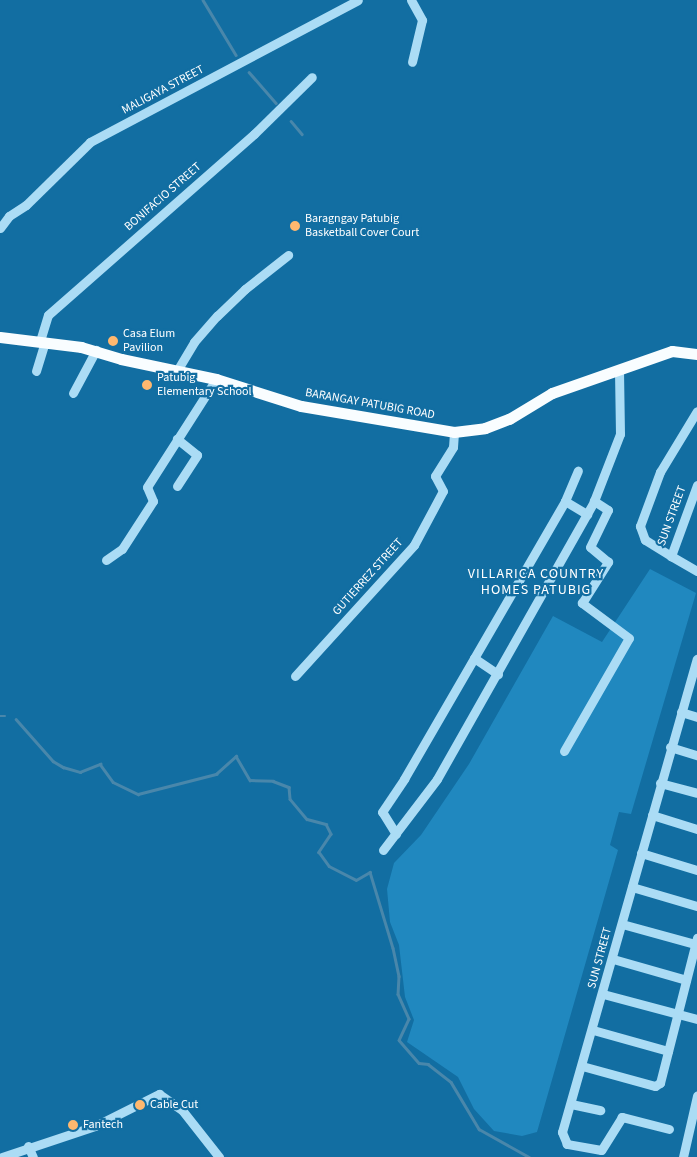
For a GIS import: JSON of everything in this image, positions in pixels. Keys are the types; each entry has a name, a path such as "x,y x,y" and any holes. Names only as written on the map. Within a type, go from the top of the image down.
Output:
{"main road":[{"name":"BARANGAY PATUBIG ROAD","path":"0,337 42,341 96,350 121,359 178,369 216,379 339,414 454,432 485,428 509,419 552,393 672,351 697,354"}],"street":[{"name":"MALIGAYA STREET","path":"0,228 9,216 26,205 90,142 358,0"},
{"path":"411,0 422,20 412,62"},
{"name":"BONIFACIO STREET","path":"36,371 48,315 254,134 312,78"},
{"path":"178,369 194,342 217,316 245,289 288,255"},
{"path":"73,393 96,350"},
{"path":"383,850 437,779 594,501 620,434 619,371"},
{"path":"106,560 122,549 153,501 147,487 216,379"},
{"path":"671,556 645,540 640,526 660,472 697,411"},
{"name":"GUTIERREZ STREET","path":"295,676 414,545 443,490 435,476 453,447 454,432"},
{"path":"177,439 197,454 177,486"},
{"path":"396,834 382,812 565,501 578,471"},
{"name":"SUN STREET","path":"697,484 671,556 697,570"},
{"path":"565,501 587,514"},
{"path":"564,750 629,638 582,603 608,562 590,547 608,510 594,501"},
{"path":"474,658 498,674"},
{"name":"SUN STREET","path":"670,1129 622,1117 601,1150 567,1144 562,1132 613,959 670,747 697,659"},
{"path":"681,712 697,717"},
{"path":"670,747 697,755"},
{"path":"660,783 697,793"},
{"path":"652,815 697,829"},
{"path":"641,854 697,870"},
{"path":"632,887 697,906"},
{"path":"582,1066 655,1086 660,1082 696,941 622,924"},
{"path":"613,959 686,980"},
{"path":"603,994 697,1019"},
{"path":"592,1030 668,1051"},
{"path":"2,1157 28,1146 95,1126 159,1094 182,1110 219,1157"},
{"path":"682,1157 697,1096"},
{"path":"570,1104 600,1110"},
{"path":"28,1146 33,1157"}],"shaded area":[{"path":"650,569 696,593 631,814 619,812 610,845 618,850 537,1132 522,1136 494,1131 474,1109 458,1077 407,1042 414,1020 405,997 399,945 390,922 387,889 394,863 421,835 469,764 553,616 602,642"}],"waterway":[{"path":"203,0 236,55"},
{"path":"249,72 276,103"},
{"path":"291,121 302,134"},
{"path":"0,716 5,716"},
{"path":"16,719 53,761 63,767 80,772 100,764 113,782 138,794 216,774 236,756 250,780 273,781 289,787 290,799 307,819 326,824 331,834 319,852 329,866 356,880 370,872 393,948 399,976 398,994 409,1019 399,1040 419,1063 428,1064 451,1082 479,1129 529,1157"}],"place":[{"name":"Baragngay Patubig Basketball Cover Court","path":"295,226"},
{"name":"Casa Elum Pavilion","path":"113,341"},
{"name":"Patubig Elementary School","path":"147,385"},
{"name":"Cable Cut","path":"140,1105"},
{"name":"Fantech","path":"73,1125"}],"district":[{"name":"VILLARICA COUNTRY HOMES PATUBIG","path":"536,582"}]}
